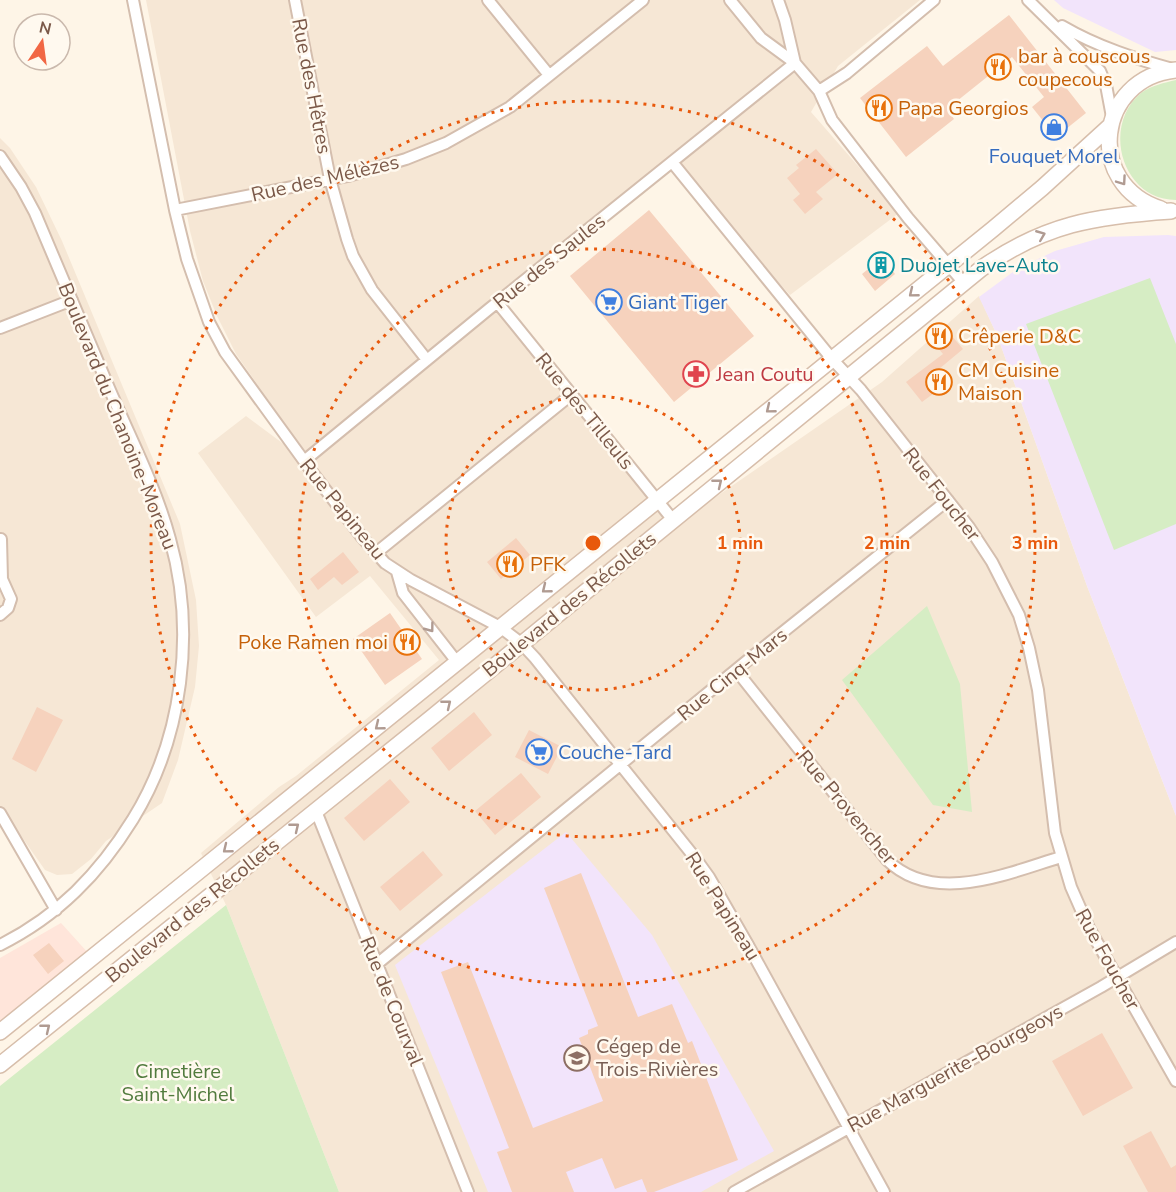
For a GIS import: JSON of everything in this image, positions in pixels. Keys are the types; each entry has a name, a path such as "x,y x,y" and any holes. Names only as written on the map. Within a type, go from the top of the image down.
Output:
{"main road":[{"name":"Boulevard des Récollets","path":"0,1032 1042,188 1111,122 1123,98 1140,82 1154,75 1176,70"},
{"path":"1111,122 1110,157 1124,185 1148,204 1173,211"},
{"name":"Boulevard des Récollets","path":"0,1065 316,811 964,283 1008,251 1034,237 1063,226 1099,218 1173,211"}],"street":[{"name":"Rue Papineau","path":"133,0 175,210 195,287 216,335 231,361 304,461 376,553 398,572 500,627 521,643 536,658 621,765 709,877 884,1192"},
{"name":"Rue des Hêtres","path":"295,0 330,179 346,239 363,275 387,311 427,360"},
{"path":"488,0 549,75"},
{"name":"Rue des Mélèzes","path":"175,210 330,179 406,159 446,143 494,117 643,0"},
{"path":"730,0 761,38 795,63 819,91 832,120 908,218 964,283"},
{"path":"777,0 785,20 795,63"},
{"path":"819,91 847,73 934,0"},
{"path":"1028,0 1050,19 1100,71 1107,89 1111,122"},
{"path":"1050,19 1106,49 1176,70"},
{"name":"Rue des Saules","path":"304,461 497,302 795,63"},
{"name":"Boulevard du Chanoine-Moreau","path":"0,156 14,174 29,201 165,522 179,579 183,643 180,682 172,724 159,768 148,794 111,851 68,901 36,925 0,945"},
{"name":"Rue Foucher","path":"672,162 948,500 974,533 992,562 1025,629 1038,690 1050,800 1061,857 1082,915 1176,1081"},
{"path":"0,328 72,300"},
{"name":"Rue des Tilleuls","path":"497,302 673,520"},
{"path":"376,553 572,394"},
{"name":"Rue Cinq-Mars","path":"377,964 948,500"},
{"path":"0,615 8,608 11,599 2,579 1,539"},
{"path":"398,572 403,593 457,663"},
{"name":"Rue Provencher","path":"736,670 887,860 902,871 929,881 963,884 1061,857"},
{"name":"Rue de Courval","path":"316,811 468,1192"},
{"path":"0,813 56,910"},
{"name":"Rue Marguerite-Bourgeoys","path":"734,1192 1118,977 1176,942"}],"shaded area":[{"path":"146,0 920,0 838,66 811,112 899,213 790,295 673,165 497,307 671,528 882,382 979,296 997,335 1087,586 1176,816 1176,1192 339,1192 226,905 201,853 279,787 296,776 439,660 370,576 316,617 198,453 246,416 285,445 295,438 236,354 203,281 190,231"},
{"path":"1054,0 1176,0 1176,50 1155,52 1063,8"},
{"path":"0,138 10,148 36,187 62,241 180,524 196,600 199,646 195,687 178,760 162,803 106,841 91,859 72,874 57,875 45,870 0,806"},
{"path":"1176,236 1176,816 1087,586 997,335 979,297 1017,269 1055,251 1104,237"},
{"name":"Cégep de Trois-Rivières","path":"566,832 652,935 774,1151 701,1192 488,1192 395,965"},
{"path":"61,923 89,954 0,1024 0,958"}],"green space":[{"path":"1176,80 1176,200 1157,197 1142,188 1131,175 1123,159 1120,141 1122,124 1129,107 1141,93 1154,86"},
{"path":"1150,278 1176,344 1176,524 1114,550 1026,324"},
{"path":"927,606 960,684 972,812 933,805 842,680"},
{"name":"Cimetière Saint-Michel","path":"226,905 339,1192 0,1192 0,1086"}],"building":[{"path":"1009,15 1086,113 1056,137 1032,107 1044,97 1012,57 947,109 954,119 906,157 860,98 927,46 943,66"},
{"path":"816,149 838,174 816,192 823,199 805,214 793,200 800,194 787,178 799,168 796,165"},
{"path":"649,210 754,336 674,402 570,276"},
{"name":"Duojet Lave-Auto","path":"883,257 895,274 875,291 862,274"},
{"path":"945,328 963,349 939,369 949,382 922,402 906,382 943,354 931,340"},
{"path":"516,538 530,555 501,579 487,562"},
{"path":"343,552 359,572 342,585 334,577 318,590 310,579"},
{"path":"390,613 422,659 385,685 353,639"},
{"path":"37,707 63,720 36,772 12,759"},
{"path":"474,712 492,735 449,771 431,748"},
{"name":"Couche-Tard","path":"529,730 562,747 548,774 515,757"},
{"path":"521,773 541,797 495,835 475,811"},
{"path":"390,779 410,802 364,841 344,818"},
{"path":"423,851 443,875 400,911 380,887"},
{"path":"581,873 638,1017 672,1004 688,1043 692,1041 738,1160 654,1192 647,1192 642,1179 615,1189 602,1158 566,1172 574,1192 512,1192 497,1152 509,1148 441,972 468,962 533,1128 603,1101 579,1038 588,1034 588,1030 598,1026 544,888"},
{"path":"49,943 64,961 48,974 33,955"},
{"path":"1102,1033 1133,1088 1083,1116 1052,1061"},
{"path":"1151,1131 1171,1168 1176,1165 1176,1192 1148,1192 1123,1146"}],"place":[{"name":"bar à couscous coupecous","path":"998,67"},
{"name":"Papa Georgios","path":"879,108"},
{"name":"Fouquet Morel","path":"1054,127"},
{"name":"Duojet Lave-Auto","path":"881,265"},
{"name":"Giant Tiger","path":"609,302"},
{"name":"Crêperie D&C","path":"939,336"},
{"name":"Jean Coutu","path":"696,374"},
{"name":"CM Cuisine Maison","path":"939,382"},
{"name":"PFK","path":"510,564"},
{"name":"Poke Ramen moi","path":"407,642"},
{"name":"Couche-Tard","path":"539,752"},
{"name":"Cégep de Trois-Rivières","path":"577,1058"}]}
